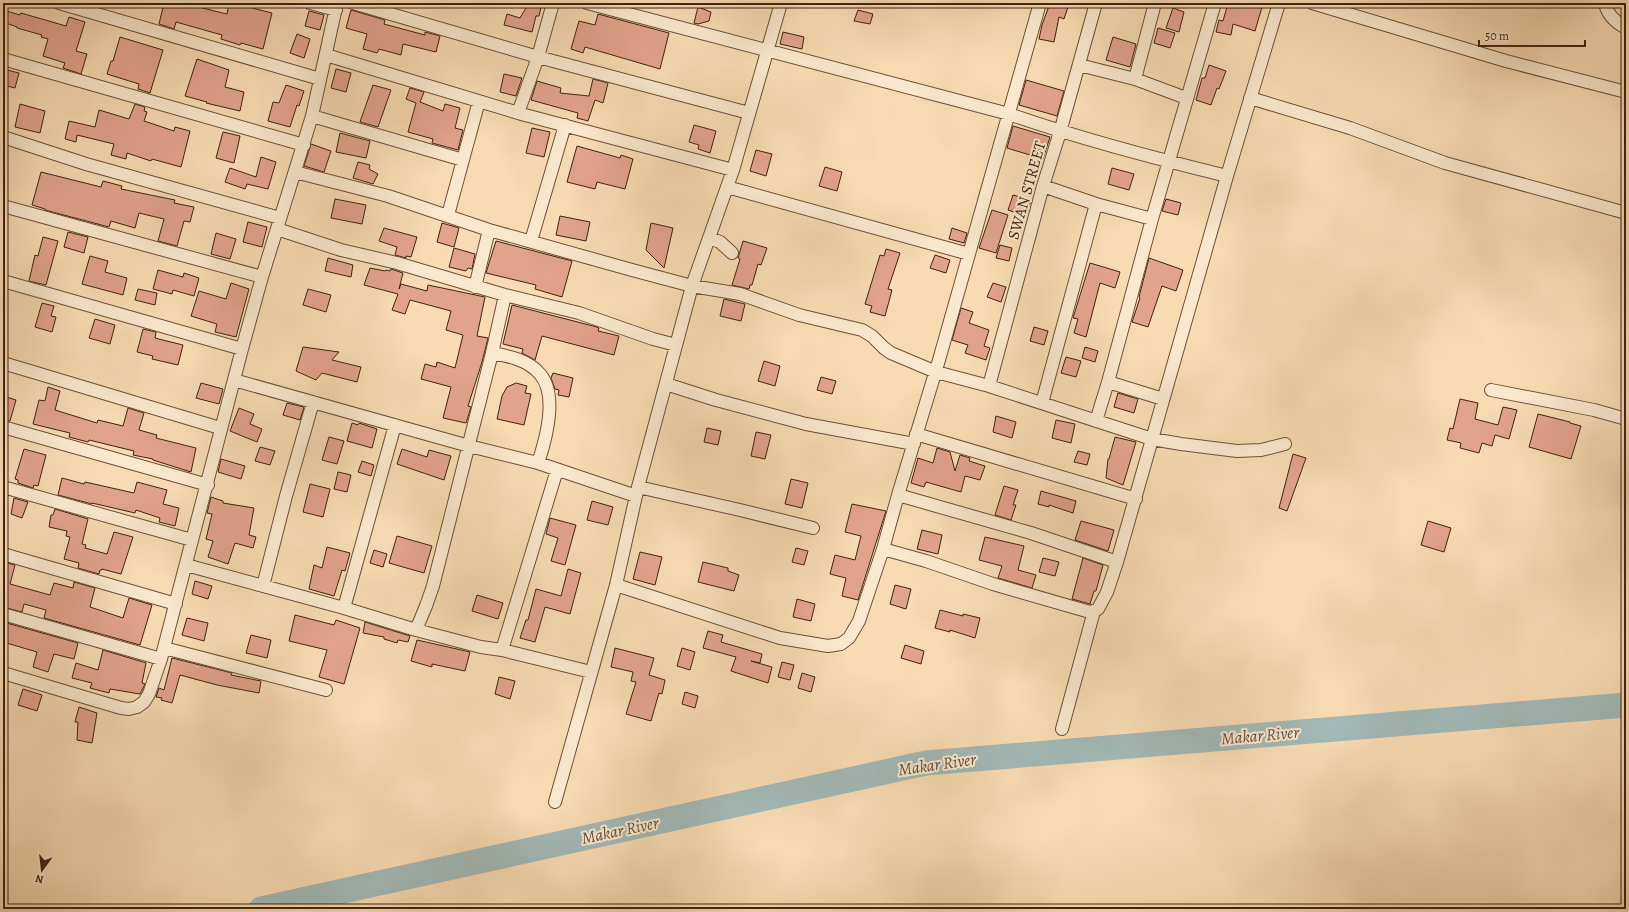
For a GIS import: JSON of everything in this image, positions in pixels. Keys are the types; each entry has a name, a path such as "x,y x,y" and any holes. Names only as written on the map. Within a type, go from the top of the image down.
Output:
{"street":[{"path":"59,3 320,79"},
{"path":"3,673 121,708 129,709 136,707 144,702 149,694 176,604 208,485 220,428 262,277 312,116 336,7 310,3"},
{"path":"353,3 538,57 749,113"},
{"path":"518,113 538,57 553,3"},
{"path":"587,3 1009,114 1060,132 1169,162 1227,176"},
{"path":"555,802 616,584 637,491 692,286 733,170 781,3"},
{"path":"616,584 780,638 828,646 841,644 849,638 854,631 869,593 883,550 898,495 936,372 1040,3"},
{"name":"SWAN STREET","path":"989,386 1043,186 1060,132 1096,3"},
{"path":"1135,79 1155,3"},
{"path":"1096,420 1108,382 1186,98 1215,3"},
{"path":"883,550 926,561 993,584 1090,612 1098,609 1107,592 1136,499 1227,176 1279,3"},
{"path":"1312,3 1506,61 1626,92"},
{"path":"1605,3 1609,15 1626,28"},
{"path":"326,55 518,113 733,170"},
{"path":"3,59 304,145"},
{"path":"1079,65 1135,79 1186,98"},
{"path":"1250,98 1350,128 1445,162 1626,213"},
{"path":"448,215 479,101"},
{"path":"312,116 463,160"},
{"path":"531,241 565,125"},
{"path":"3,137 278,224 326,245 397,263 475,287 579,314 653,339 676,345"},
{"path":"294,172 388,196 489,230 692,286 740,294 799,315 862,330 872,336 891,353 936,372 989,386 1152,438 1181,444 1237,451 1261,450 1285,444"},
{"path":"1043,186 1096,204 1152,219"},
{"path":"727,187 969,254"},
{"path":"1042,403 1096,204"},
{"path":"3,206 262,277"},
{"path":"475,287 489,230"},
{"path":"709,238 720,242 732,253"},
{"path":"3,281 242,349"},
{"path":"416,630 433,586 469,446 505,295"},
{"path":"492,353 511,356 523,362 539,373 546,383 548,399 548,428 538,463"},
{"path":"3,363 220,428"},
{"path":"234,380 469,446 538,463 557,470 637,491 740,510 813,528"},
{"path":"1108,382 1163,399"},
{"path":"666,384 716,400 806,424 915,439 1136,499"},
{"path":"1491,390 1594,410 1626,419"},
{"path":"264,586 286,496 313,402"},
{"path":"344,608 395,425"},
{"path":"3,427 208,485"},
{"path":"502,650 557,470"},
{"path":"3,487 192,540"},
{"path":"898,495 1031,533 1117,562"},
{"path":"3,554 176,604"},
{"path":"186,565 344,608 416,630 481,647 502,650 591,672"},
{"path":"1062,729 1094,611"},
{"path":"3,614 162,654 326,690"}],"building":[{"path":"164,3 182,3 227,14 229,3 253,3 252,8 272,13 263,49 241,43 240,45 221,39 222,35 176,22 174,29 159,24"},
{"path":"529,3 542,3 539,16 536,16 532,32 504,25 507,14 520,18"},
{"path":"1050,3 1068,7 1064,19 1059,17 1054,42 1039,39 1042,25"},
{"path":"1228,3 1249,3 1262,7 1255,31 1233,24 1231,35 1216,32 1219,20 1223,21"},
{"path":"698,7 711,12 709,21 698,24 694,23"},
{"path":"1173,8 1184,12 1179,32 1166,28"},
{"path":"3,10 20,15 21,13 66,26 69,17 85,22 76,51 87,54 81,74 63,68 65,63 43,56 48,39 41,37 42,35 17,28 3,22"},
{"path":"351,10 385,20 384,24 425,35 425,32 440,36 436,52 403,44 401,55 379,49 377,53 363,49 367,34 346,28"},
{"path":"858,10 873,14 870,24 854,21"},
{"path":"309,11 324,15 320,30 305,26"},
{"path":"598,14 669,33 660,69 585,47 583,53 571,49 579,21 595,25"},
{"path":"1158,28 1175,33 1170,48 1154,43"},
{"path":"783,32 804,37 802,49 780,44"},
{"path":"297,34 310,39 304,58 290,53"},
{"path":"120,37 163,50 150,93 138,89 139,84 107,74 111,61 113,61"},
{"path":"1113,37 1136,44 1130,67 1106,60"},
{"path":"197,59 229,70 225,87 244,92 240,111 206,103 207,102 185,96"},
{"path":"1209,65 1226,71 1219,89 1217,88 1211,105 1196,100 1202,78 1205,78"},
{"path":"3,69 19,73 15,88 3,85"},
{"path":"336,69 351,73 346,92 331,88"},
{"path":"504,74 522,78 516,96 500,92"},
{"path":"593,79 608,83 603,103 595,100 588,121 577,118 578,113 531,100 537,81 561,88 560,93 589,96"},
{"path":"1026,80 1064,91 1057,116 1019,105"},
{"path":"286,85 304,91 299,106 297,105 290,127 268,121 273,102 279,103"},
{"path":"373,85 391,90 378,127 360,122"},
{"path":"410,88 424,92 420,102 443,111 445,104 460,108 455,128 463,130 458,150 432,143 433,139 408,132 416,103 406,99"},
{"path":"20,104 45,111 40,133 15,127"},
{"path":"135,104 145,107 144,111 147,112 144,121 174,131 175,127 190,131 181,167 152,159 151,161 127,153 126,159 111,155 114,144 77,135 76,142 65,139 69,121 95,127 99,110 129,119"},
{"path":"694,125 716,131 710,153 698,149 699,145 689,142"},
{"path":"1013,126 1050,137 1043,159 1007,148"},
{"path":"532,128 550,132 544,157 526,153"},
{"path":"223,132 240,136 234,163 216,158"},
{"path":"340,133 370,141 366,158 336,152"},
{"path":"311,144 331,151 324,172 304,166"},
{"path":"577,146 620,158 621,155 633,159 625,189 597,182 595,189 567,182"},
{"path":"756,150 772,154 766,176 750,171"},
{"path":"261,157 276,162 268,189 247,184 245,189 225,182 230,168 256,177"},
{"path":"358,162 370,165 369,169 378,174 373,184 353,178"},
{"path":"825,167 842,172 837,191 819,186"},
{"path":"1112,168 1134,174 1129,190 1108,184"},
{"path":"41,172 101,187 103,181 122,186 121,189 175,200 174,203 194,207 190,222 184,221 177,246 158,241 164,219 139,213 135,228 111,221 109,227 45,210 32,205"},
{"path":"1013,195 1031,200 1026,216 1008,210"},
{"path":"335,199 366,205 362,224 331,218"},
{"path":"1166,199 1181,203 1178,215 1162,211"},
{"path":"992,210 1008,215 996,253 979,248"},
{"path":"560,216 590,222 586,241 556,235"},
{"path":"248,222 267,227 262,247 243,242"},
{"path":"442,223 459,228 454,247 437,242"},
{"path":"651,223 673,228 664,268 646,250"},
{"path":"384,228 417,237 411,257 406,256 406,258 395,255 397,247 379,241"},
{"path":"952,228 967,233 964,243 949,239"},
{"path":"68,232 88,237 84,253 64,247"},
{"path":"216,233 236,239 230,259 211,254"},
{"path":"43,237 58,241 46,285 29,281 35,255 38,256"},
{"path":"496,241 572,261 562,297 535,289 536,285 486,273"},
{"path":"743,241 767,248 761,265 758,264 752,285 750,285 749,289 732,285 740,259 738,258"},
{"path":"1000,245 1012,248 1009,261 996,258"},
{"path":"454,248 475,254 472,269 468,268 466,271 449,267"},
{"path":"886,249 900,253 888,289 892,290 885,316 870,312 872,306 865,304 880,255 884,256"},
{"path":"935,255 950,260 946,273 930,268"},
{"path":"90,256 108,261 105,272 127,278 123,295 82,284"},
{"path":"328,258 353,265 351,277 325,271"},
{"path":"1149,258 1183,270 1176,291 1162,286 1148,327 1132,322 1140,298"},
{"path":"1090,263 1120,272 1115,288 1100,283 1086,337 1074,333 1078,319 1073,318"},
{"path":"370,268 385,271 390,271 391,269 403,273 399,289 401,284 427,291 428,285 485,297 477,336 488,338 468,406 471,407 466,423 443,418 451,387 421,379 425,364 436,367 437,362 455,368 463,335 446,330 451,311 410,300 405,314 392,310 398,294 364,285"},
{"path":"158,270 183,277 184,273 199,278 194,296 173,290 172,294 153,289"},
{"path":"231,283 249,289 236,337 215,332 217,324 191,316 199,291 226,299"},
{"path":"993,283 1006,287 1001,302 987,297"},
{"path":"138,289 157,293 155,305 135,300"},
{"path":"308,289 331,295 326,312 303,305"},
{"path":"724,299 745,304 741,321 720,316"},
{"path":"42,303 54,306 51,316 56,317 52,332 35,327"},
{"path":"512,305 593,326 599,328 598,331 619,336 614,355 542,336 535,360 522,353 523,349 503,344"},
{"path":"961,308 973,312 969,323 989,330 984,346 990,348 986,360 965,353 968,345 952,340"},
{"path":"95,319 115,325 110,344 89,338"},
{"path":"1034,327 1048,331 1044,345 1030,341"},
{"path":"143,329 156,332 155,338 183,345 178,365 152,359 153,356 137,352"},
{"path":"303,347 339,352 332,360 361,367 357,382 322,373 316,380 296,371"},
{"path":"1085,347 1098,351 1095,362 1082,358"},
{"path":"1066,357 1081,361 1076,377 1061,373"},
{"path":"764,361 780,366 775,386 758,381"},
{"path":"553,373 573,378 569,397 558,395 559,390 555,389 551,378"},
{"path":"821,377 836,381 832,394 817,390"},
{"path":"201,383 223,389 219,404 196,398"},
{"path":"516,383 527,386 525,393 531,394 524,425 497,419 502,396 507,387"},
{"path":"48,387 60,391 55,410 97,423 98,420 123,426 128,408 144,413 139,430 157,435 156,438 196,448 191,472 153,459 133,455 134,451 89,440 88,442 69,437 70,433 33,424 39,400 45,401"},
{"path":"1118,393 1138,399 1134,413 1114,407"},
{"path":"3,396 16,400 10,421 3,420"},
{"path":"1460,399 1478,403 1475,419 1498,425 1503,407 1517,410 1509,439 1495,435 1492,446 1482,443 1479,453 1460,448 1461,443 1447,440 1450,428 1453,429"},
{"path":"287,403 304,407 300,420 283,415"},
{"path":"239,408 254,414 250,424 262,429 257,442 230,431"},
{"path":"1538,414 1581,426 1571,459 1529,447"},
{"path":"996,416 1016,422 1012,438 993,432"},
{"path":"1056,420 1075,424 1071,443 1052,438"},
{"path":"352,423 358,425 359,423 377,429 372,448 347,441"},
{"path":"707,428 721,431 718,445 704,442"},
{"path":"756,432 771,435 765,459 751,456"},
{"path":"329,437 344,441 337,464 322,460"},
{"path":"1115,437 1136,442 1123,485 1106,478 1108,459"},
{"path":"260,447 275,451 270,465 255,461"},
{"path":"937,448 950,452 955,471 960,455 970,458 969,461 985,466 980,480 965,476 961,492 926,482 924,487 911,483 918,458 933,463"},
{"path":"24,449 46,455 38,486 34,485 33,488 18,483 18,480 15,479"},
{"path":"402,449 427,457 429,450 451,456 444,480 397,464"},
{"path":"1078,451 1090,454 1087,465 1074,462"},
{"path":"1293,454 1306,458 1287,511 1279,508"},
{"path":"221,459 245,466 241,479 218,472"},
{"path":"362,461 374,465 371,476 358,472"},
{"path":"338,472 351,475 347,492 334,489"},
{"path":"62,478 84,484 85,482 134,493 137,482 167,490 163,504 179,508 175,526 159,522 160,518 136,510 135,513 58,495"},
{"path":"791,479 808,483 802,508 785,504"},
{"path":"310,484 330,489 323,517 303,512"},
{"path":"1004,486 1018,490 1013,505 1016,505 1011,520 995,515"},
{"path":"1041,491 1076,501 1073,513 1049,505 1049,507 1038,504"},
{"path":"211,497 223,501 223,503 254,508 249,535 256,537 253,548 235,543 228,564 208,557 213,541 206,539 212,514 207,513"},
{"path":"14,498 28,502 22,518 11,514"},
{"path":"592,501 613,507 608,525 587,520"},
{"path":"852,504 886,511 858,600 842,596 846,578 830,574 835,555 855,560 861,536 845,532"},
{"path":"55,509 88,519 82,544 86,545 85,548 107,554 114,532 133,537 121,574 102,569 100,570 99,574 78,568 79,563 64,559 70,537 66,536 67,531 49,527 51,515 53,515"},
{"path":"550,518 576,525 565,565 551,561 558,538 546,534"},
{"path":"1081,521 1114,530 1108,551 1075,540"},
{"path":"1428,521 1451,528 1444,552 1421,545"},
{"path":"922,530 942,535 938,554 917,549"},
{"path":"397,536 432,546 424,573 389,563"},
{"path":"985,537 1024,546 1018,570 1036,575 1032,588 998,578 1002,566 979,560"},
{"path":"327,547 350,553 345,571 342,570 334,596 309,589 314,565 322,568"},
{"path":"796,548 808,551 804,565 792,562"},
{"path":"374,550 387,554 383,567 370,563"},
{"path":"640,552 662,557 655,585 633,579"},
{"path":"1043,558 1059,562 1055,576 1039,572"},
{"path":"1083,558 1103,565 1096,591 1094,591 1090,604 1072,599"},
{"path":"3,562 15,565 10,584 50,595 54,583 73,588 74,582 95,588 90,607 123,618 129,598 152,605 140,645 44,618 46,610 24,604 22,612 3,607"},
{"path":"703,562 728,568 728,571 739,575 734,591 698,582"},
{"path":"568,569 581,573 570,614 545,607 535,642 520,638 526,620 528,620 536,589 561,596"},
{"path":"195,581 212,586 208,599 192,594"},
{"path":"895,585 911,589 906,609 890,604"},
{"path":"477,595 503,603 498,619 472,611"},
{"path":"797,599 815,604 811,621 793,617"},
{"path":"940,610 963,616 963,614 980,618 975,638 950,630 950,632 935,628"},
{"path":"295,615 334,625 336,620 360,628 344,684 319,677 327,650 289,641"},
{"path":"187,618 208,623 204,641 182,635"},
{"path":"3,622 78,643 74,659 54,654 48,672 33,667 37,652 3,642"},
{"path":"365,622 410,636 408,642 398,640 397,643 384,639 384,637 363,633"},
{"path":"708,631 723,635 721,642 762,654 760,663 751,661 772,667 768,683 731,671 736,657 703,648"},
{"path":"251,635 271,640 267,658 246,653"},
{"path":"417,640 470,652 465,671 432,664 432,667 411,661"},
{"path":"905,645 924,651 921,664 901,658"},
{"path":"615,648 654,658 649,675 665,680 662,694 659,693 651,721 626,714 636,682 631,681 633,672 611,667"},
{"path":"682,648 695,652 690,670 677,666"},
{"path":"103,650 146,663 142,683 145,684 140,694 110,689 109,693 90,688 92,683 72,678 76,663 98,670"},
{"path":"172,658 232,673 231,675 261,681 259,693 217,685 180,675 172,703 161,700 162,698 156,697 159,688 164,690"},
{"path":"782,662 794,665 790,680 778,677"},
{"path":"802,673 815,677 811,692 798,688"},
{"path":"499,677 515,681 510,699 495,694"},
{"path":"23,689 42,695 37,711 18,705"},
{"path":"685,692 698,696 695,708 682,704"},
{"path":"79,707 97,713 92,743 77,740 78,722 75,722"}],"waterway":[{"name":"Makar River","path":"261,909 926,763 1626,705"}]}
